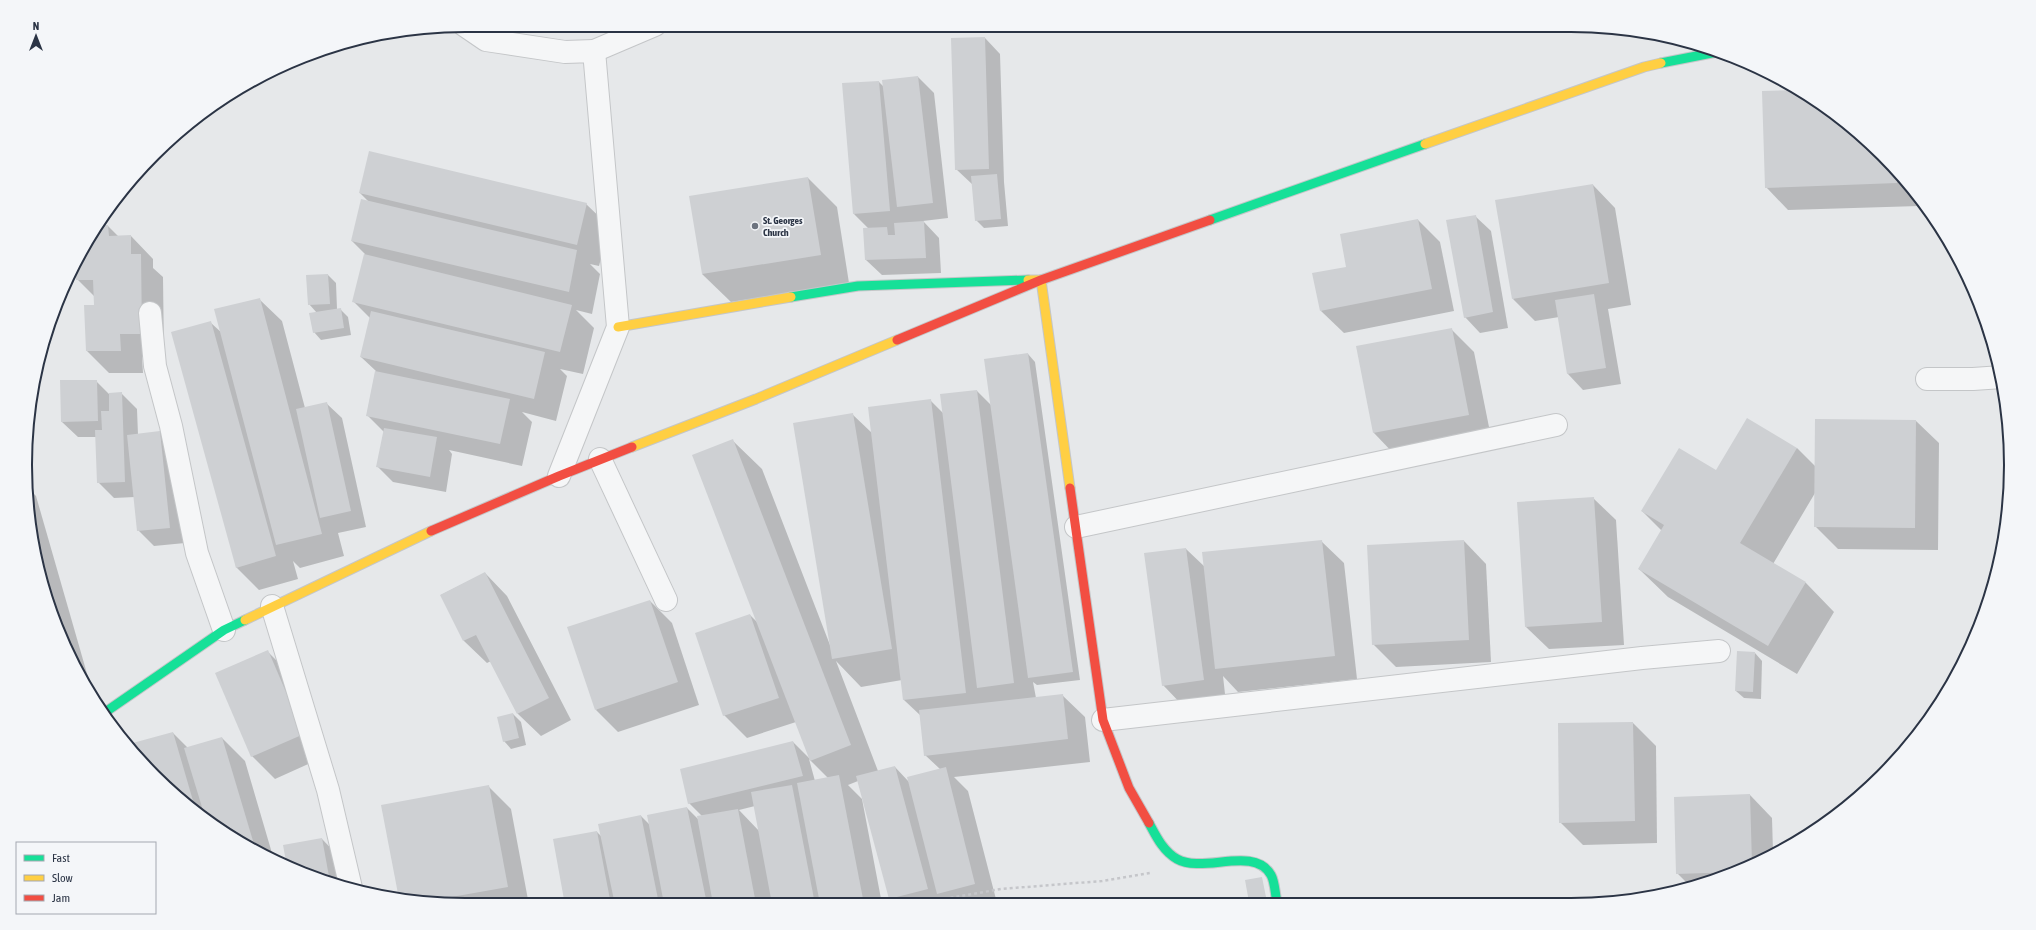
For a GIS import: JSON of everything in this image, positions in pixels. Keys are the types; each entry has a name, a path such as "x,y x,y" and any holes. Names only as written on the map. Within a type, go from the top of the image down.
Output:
{"main road":[{"path":"108,710 224,630 423,534 600,459 756,399 1041,280 1644,67 1707,54"},
{"path":"618,327 858,286 1041,280"},
{"path":"1041,280 1103,720 1129,788 1162,846 1175,858 1196,863 1250,860 1263,865 1272,876 1276,898"}],"street":[{"path":"474,32 486,40 565,52 594,51 639,32"},
{"path":"559,476 618,327 594,51"},
{"path":"150,313 155,366 171,426 197,553 224,630"},
{"path":"1927,379 1995,377"},
{"path":"1076,526 1556,425"},
{"path":"600,459 666,600"},
{"path":"272,606 328,790 350,882"},
{"path":"1103,720 1642,658 1719,651"}],"path":[{"path":"949,898 1001,889 1102,880 1159,872 1175,858"}],"building":[{"path":"985,37 989,169 955,170 951,38"},
{"path":"918,76 933,203 897,207 882,80"},
{"path":"879,81 890,211 853,214 842,83"},
{"path":"1788,90 1812,105 1835,121 1856,139 1897,180 1897,183 1765,188 1762,91"},
{"path":"369,151 587,203 577,245 359,193"},
{"path":"997,174 1001,219 975,221 971,176"},
{"name":"St. Georges Church","path":"808,177 821,255 702,274 689,196"},
{"path":"1593,184 1609,283 1512,299 1495,200"},
{"path":"361,199 577,250 569,292 351,241"},
{"path":"1476,215 1493,312 1464,318 1446,220"},
{"path":"1418,219 1432,289 1320,311 1312,273 1346,267 1340,234"},
{"path":"924,221 926,258 865,260 863,228 887,227 888,235 895,235 894,223"},
{"path":"104,225 108,225 109,236 131,235 131,254 141,254 142,334 120,334 121,351 86,351 84,305 94,305 93,280 76,280 77,273"},
{"path":"364,254 572,305 560,352 352,302"},
{"path":"328,274 330,304 308,305 306,275"},
{"path":"1594,294 1606,368 1567,374 1555,300"},
{"path":"260,298 322,534 276,545 214,309"},
{"path":"341,308 344,328 313,333 309,313"},
{"path":"371,311 545,352 534,399 360,357"},
{"path":"211,321 276,556 236,568 171,332"},
{"path":"1452,328 1469,415 1373,433 1356,346"},
{"path":"1028,353 1073,672 1028,678 984,359"},
{"path":"375,371 510,399 500,444 366,416"},
{"path":"60,380 97,380 98,421 61,422"},
{"path":"977,390 1014,683 977,688 940,394"},
{"path":"122,392 125,482 97,483 95,430 102,430 101,411 109,411 109,393"},
{"path":"931,399 966,693 903,700 868,407"},
{"path":"327,402 351,511 320,518 296,409"},
{"path":"853,413 892,649 832,659 793,423"},
{"path":"1747,418 1797,448 1740,543 1806,582 1768,646 1638,569 1664,525 1641,511 1679,448 1716,470"},
{"path":"1815,419 1916,420 1915,528 1814,527"},
{"path":"384,428 437,437 430,477 376,467"},
{"path":"160,431 170,528 137,531 127,435"},
{"path":"733,439 851,745 810,761 692,455"},
{"path":"1594,497 1602,622 1525,627 1517,502"},
{"path":"1322,540 1335,656 1215,669 1202,552"},
{"path":"1464,540 1469,640 1372,645 1367,545"},
{"path":"1186,548 1204,680 1162,686 1144,553"},
{"path":"485,572 549,698 517,714 476,635 463,641 440,595"},
{"path":"650,600 678,682 595,710 567,627"},
{"path":"750,614 779,698 723,716 695,633"},
{"path":"268,650 304,734 251,757 215,673"},
{"path":"1737,651 1755,652 1753,692 1735,691"},
{"path":"1063,694 1068,739 924,756 919,710"},
{"path":"513,713 519,738 503,742 497,717"},
{"path":"1633,722 1635,821 1559,823 1558,723"},
{"path":"173,732 194,803 159,771 133,743"},
{"path":"222,737 254,843 203,810 184,748"},
{"path":"793,741 803,776 688,804 680,769"},
{"path":"895,766 928,889 889,898 856,776"},
{"path":"946,767 975,884 937,894 907,777"},
{"path":"839,775 863,898 819,898 797,783"},
{"path":"489,785 508,887 449,897 398,892 381,805"},
{"path":"792,785 814,898 771,898 751,792"},
{"path":"1750,794 1752,858 1716,873 1676,874 1674,797"},
{"path":"687,807 706,898 663,898 647,815"},
{"path":"738,809 755,898 712,898 697,816"},
{"path":"641,815 658,898 614,898 598,824"},
{"path":"597,831 610,898 564,898 553,839"},
{"path":"322,838 329,876 286,859 283,845"},
{"path":"1262,877 1266,898 1248,898 1245,880"}],"traffic: fast":[{"path":"1661,63 1707,54"},
{"path":"1210,220 1425,144"},
{"path":"791,297 858,286 1028,280"},
{"path":"108,710 224,630 245,620"},
{"path":"1149,823 1164,848 1177,859 1188,863 1200,864 1241,861 1253,862 1263,866 1271,875 1276,898"}],"traffic: slow":[{"path":"1425,144 1644,67 1661,63"},
{"path":"1028,280 1041,280 1070,488"},
{"path":"618,327 791,297"},
{"path":"632,447 756,399 897,340"},
{"path":"245,620 431,531"}],"traffic: jam":[{"path":"897,340 1041,280 1210,220"},
{"path":"431,531 559,476 632,447"},
{"path":"1070,488 1103,720 1129,788 1149,823"}],"place":[{"name":"St. Georges Church","path":"755,226"}]}
